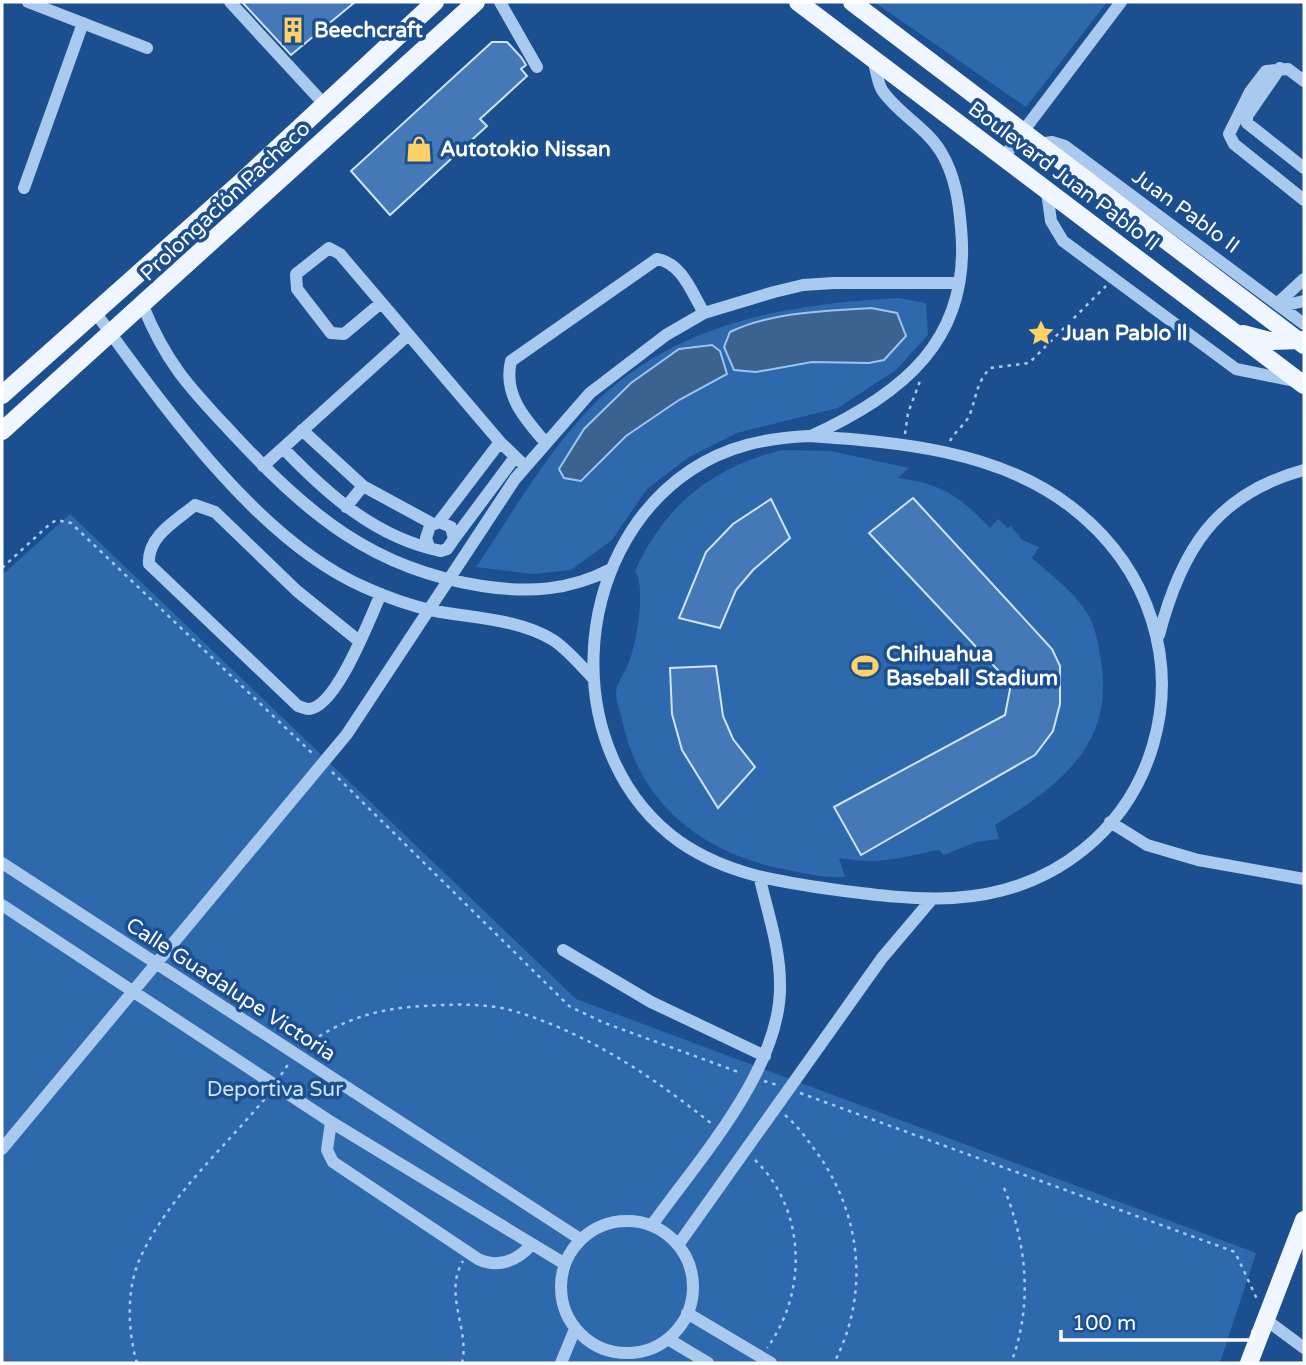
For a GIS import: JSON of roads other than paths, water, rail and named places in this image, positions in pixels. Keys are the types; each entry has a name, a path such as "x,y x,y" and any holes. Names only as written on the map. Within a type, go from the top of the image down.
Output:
{"main road":[{"name":"Prolongación Pacheco","path":"2,395 435,2"},
{"name":"Prolongación Pacheco","path":"2,431 476,2"},
{"name":"Boulevard Juan Pablo II","path":"798,2 1302,383"},
{"name":"Boulevard Juan Pablo II","path":"854,3 1039,144 1190,248 1303,337"},
{"path":"877,62 898,38"},
{"path":"1229,328 1270,341 1303,337"},
{"path":"1249,1363 1304,1220"}],"street":[{"path":"28,2 147,48"},
{"path":"230,2 324,104"},
{"path":"499,2 537,67"},
{"path":"1003,158 1121,2"},
{"path":"24,188 83,23"},
{"path":"809,436 880,400 923,360 952,311 959,283 963,242 954,183 942,153 927,134 881,89 877,62"},
{"path":"1280,68 1247,116 1247,123 1304,168"},
{"path":"1304,81 1287,69 1266,71 1250,92 1229,134 1234,144 1304,200"},
{"path":"1047,192 1051,221 1058,236 1114,278 1236,369 1302,383"},
{"path":"382,303 344,334 337,336 331,333 297,289 296,274 329,248 334,249 382,303 500,442 525,466"},
{"name":"Juan Pablo II","path":"1190,248 1280,304 1303,337"},
{"path":"545,442 523,417 510,394 511,361 657,259 668,261 677,267 704,313"},
{"path":"1280,304 1304,279"},
{"path":"2,1149 347,734 525,466 590,393 622,366 704,313 803,285 959,283"},
{"path":"1280,304 1304,301"},
{"path":"143,306 173,368 263,466 319,517 357,543 403,567 450,581 500,588 549,589 586,582 611,569"},
{"path":"94,312 169,410 256,511 287,541 320,564 381,594 431,610 527,628 554,640 592,677"},
{"path":"263,466 408,335"},
{"path":"302,430 363,486 436,523 451,527 454,539"},
{"path":"809,436 904,445 1000,469 1068,505 1100,532 1124,562 1144,598 1159,636 1163,694 1159,727 1137,786 1110,822 1065,862 1033,879 965,897 932,899 880,896 760,879 710,860 679,841 635,797 607,744 592,677 598,610 611,569 630,534 649,510 691,470 721,453 749,443 809,436"},
{"path":"429,547 426,534 500,442"},
{"path":"283,448 325,491 346,507 399,537 441,551 447,549 515,457"},
{"path":"1159,636 1175,583 1201,534 1240,498 1260,486 1304,470"},
{"path":"475,472 491,477 492,488"},
{"path":"346,507 363,486"},
{"path":"359,641 297,591 215,512 204,507 195,505 154,540 148,552 149,564 298,706 309,709 321,703 344,674 381,594"},
{"path":"1110,822 1147,845 1198,860 1304,879"},
{"name":"Calle Guadalupe Victoria","path":"2,863 580,1239"},
{"path":"652,1225 755,1079 778,1015 780,985 777,947 760,879"},
{"path":"678,1245 882,958 932,899"},
{"path":"2,905 331,1122 565,1264"},
{"path":"563,950 620,986 765,1056"},
{"path":"331,1122 327,1150 333,1162 485,1262 495,1264 521,1256 532,1244"},
{"path":"633,1220 652,1225 678,1245 690,1267 693,1292 687,1313 668,1339 638,1353 605,1350 589,1342 575,1329 561,1298 565,1264 580,1239 596,1228 614,1221 633,1220"},
{"path":"687,1313 766,1360"},
{"path":"1265,1319 1304,1348"},
{"path":"561,1363 575,1329"},
{"path":"668,1339 708,1363"},
{"path":"599,1363 605,1350"}],"waterway":[{"path":"2,1360 5,1363"}],"place":[{"name":"Beechcraft","path":"293,30"},
{"name":"Autotokio Nissan","path":"419,149"},
{"name":"Juan Pablo ll","path":"1041,333"},
{"name":"Chihuahua Baseball Stadium","path":"865,666"}],"park label":[{"name":"Deportiva Sur","path":"275,1089"}]}
